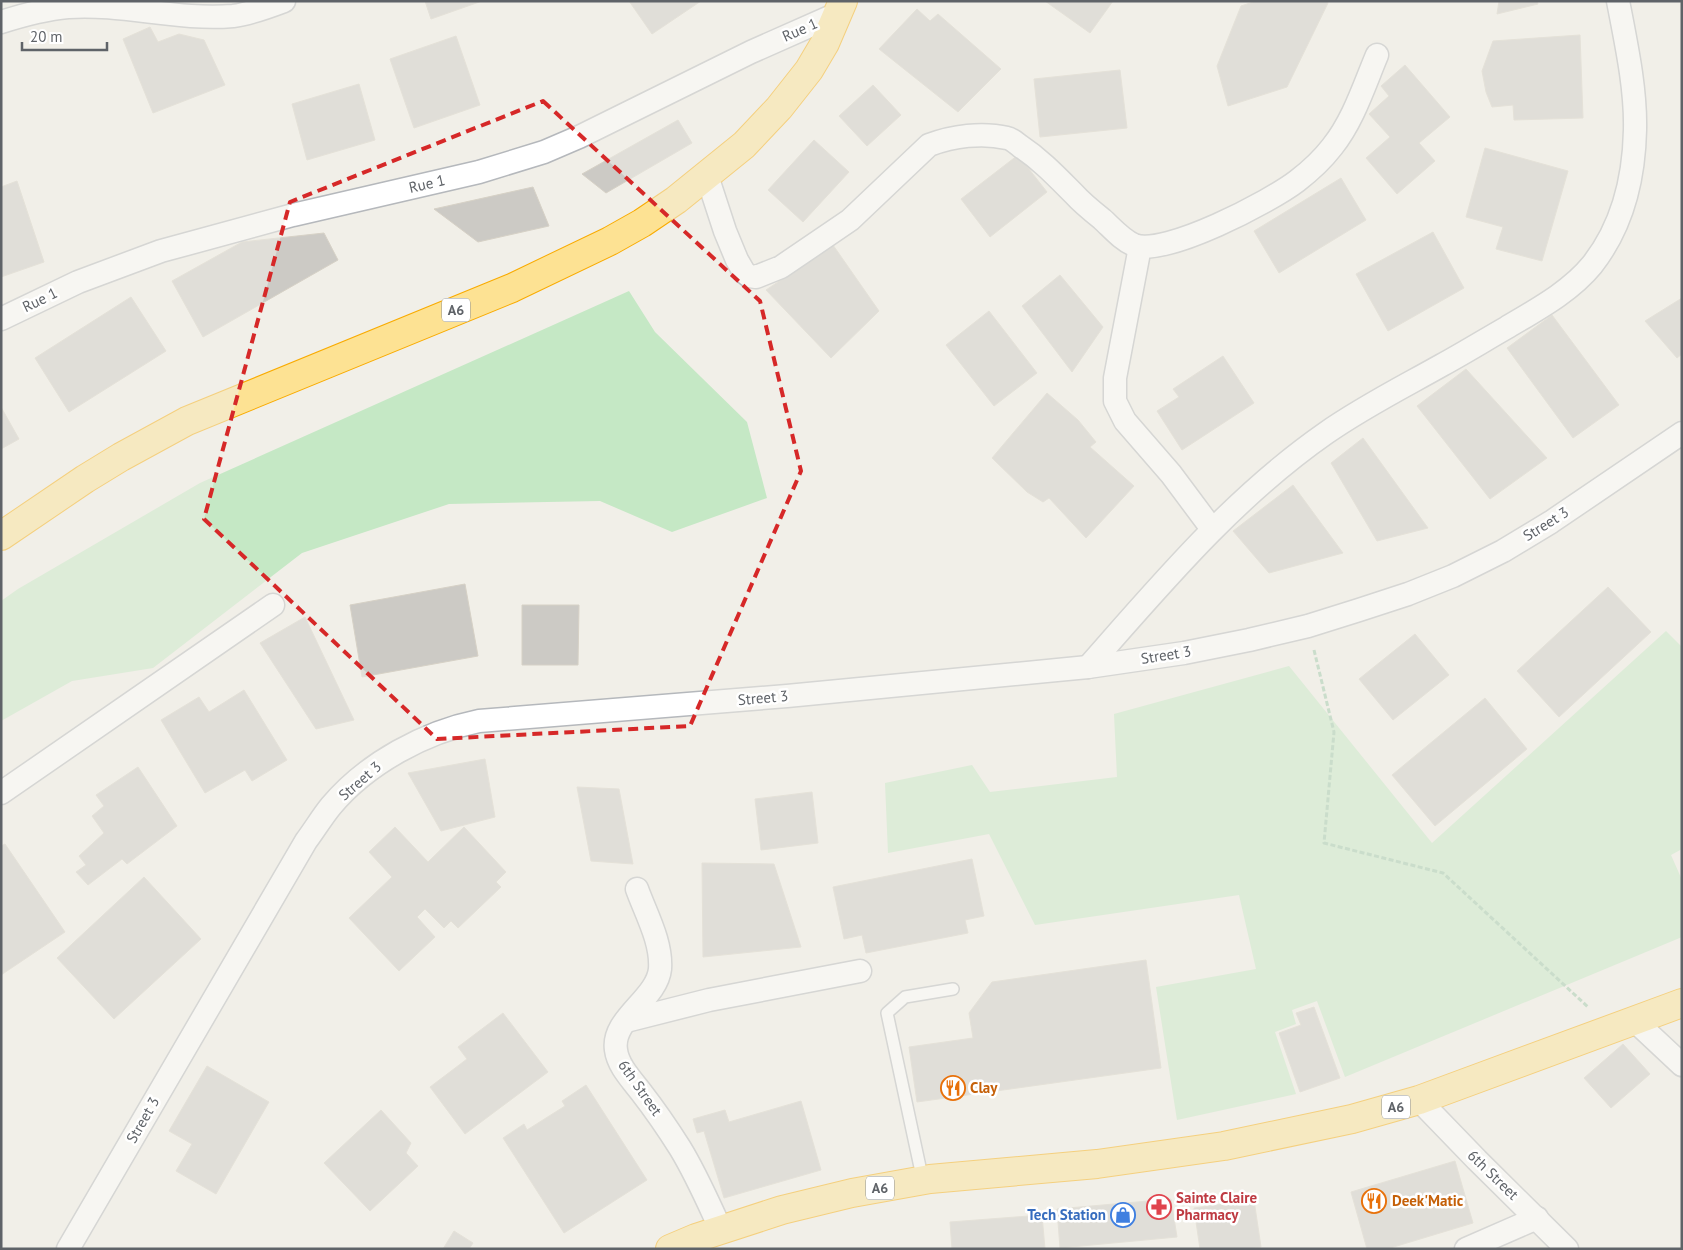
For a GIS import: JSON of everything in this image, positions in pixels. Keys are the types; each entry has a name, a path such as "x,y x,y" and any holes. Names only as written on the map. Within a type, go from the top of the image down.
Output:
{"highway":[{"name":"A6","path":"1,536 121,456 187,421 512,288 610,241 642,223 707,176 744,145 809,70 825,43 841,7"},
{"name":"A6","path":"670,1249 696,1238 782,1210 826,1199 923,1181 1097,1164 1224,1146 1352,1119 1419,1100 1682,1003"}],"street":[{"path":"1,22 30,14 76,7 210,17 235,16 284,1"},
{"path":"1088,667 1174,569 1212,529 1288,461 1366,406 1443,365 1554,299 1582,276 1592,265 1611,234 1626,200 1632,167 1635,128 1630,70 1618,1"},
{"name":"Rue 1","path":"1,319 78,282 161,251 293,215 479,172 544,152 579,137 841,7"},
{"path":"707,176 730,245 748,276 761,276 781,267 850,220 929,145 958,137 983,135 1009,138 1039,158 1075,195 1126,240 1140,247 1169,243 1210,228 1257,205 1295,182 1320,162 1346,127 1377,56"},
{"path":"1140,247 1115,378 1115,401 1125,422 1171,474 1212,529"},
{"name":"Street 3","path":"68,1249 306,841 332,806 352,785 400,751 454,726 479,721 787,696 1088,667 1184,653 1308,626 1408,594 1453,576 1494,555 1551,522 1682,434"},
{"path":"1,793 273,605"},
{"name":"6th Street","path":"637,889 657,942 660,968 657,980 626,1021 617,1037 616,1051 618,1059 682,1150 721,1230"},
{"path":"626,1021 709,1000 860,971"},
{"path":"1624,1025 1682,1065"},
{"name":"6th Street","path":"1419,1100 1537,1218 1564,1248"},
{"path":"1466,1249 1537,1218"}],"lane":[{"path":"923,1181 887,1013 905,997 954,989"}],"path":[{"path":"1308,626 1334,732 1324,843 1443,873 1624,1025"}],"highlighted area":[{"path":"543,101 760,301 801,471 690,726 437,739 204,519 290,202"}],"green space":[{"path":"629,291 655,332 747,422 767,498 672,532 600,501 449,504 302,553 153,668 72,681 1,721 1,601 18,589 200,483"},
{"path":"1666,631 1682,647 1682,849 1671,855 1682,880 1682,937 1345,1077 1317,1001 1292,1010 1296,1024 1275,1032 1296,1094 1177,1120 1156,987 1256,969 1239,895 1035,925 989,834 888,853 885,783 972,765 990,792 1117,777 1114,714 1289,666 1432,843"}],"building":[{"path":"425,1 482,1 431,19"},
{"path":"629,1 701,1 652,34"},
{"path":"1045,1 1113,1 1090,33"},
{"path":"1256,1 1327,1 1328,3 1287,87 1228,106 1217,66 1241,6"},
{"path":"1499,1 1537,1 1538,4 1497,14"},
{"path":"917,9 930,21 938,14 1001,69 958,112 879,49"},
{"path":"150,27 158,42 179,34 204,40 225,85 153,113 123,39"},
{"path":"1580,35 1583,118 1514,120 1513,105 1492,107 1486,92 1482,71 1493,41"},
{"path":"456,36 480,105 414,128 390,59"},
{"path":"1405,65 1450,117 1419,143 1435,161 1397,194 1366,158 1390,137 1369,114 1389,96 1381,86"},
{"path":"1120,70 1127,128 1040,137 1034,79"},
{"path":"359,84 375,140 307,160 292,104"},
{"path":"873,85 901,115 867,146 839,116"},
{"path":"678,120 692,143 606,193 582,174"},
{"path":"814,140 849,172 803,222 768,190"},
{"path":"1485,148 1568,171 1542,261 1496,249 1503,227 1466,217"},
{"path":"1018,155 1047,192 990,237 961,199"},
{"path":"1341,178 1366,220 1279,273 1254,231"},
{"path":"17,181 44,262 1,277 1,187"},
{"path":"533,187 549,226 478,242 434,209"},
{"path":"1433,232 1464,288 1388,331 1356,274"},
{"path":"324,233 338,260 203,337 172,281 242,242"},
{"path":"833,245 879,311 831,358 766,290"},
{"path":"1060,275 1103,327 1072,372 1022,306"},
{"path":"131,297 166,351 69,412 35,358"},
{"path":"1682,298 1682,354 1677,358 1645,321"},
{"path":"989,311 1037,373 994,406 946,345"},
{"path":"1552,315 1619,405 1573,438 1507,348"},
{"path":"1223,356 1254,403 1182,450 1157,411 1179,397 1173,389"},
{"path":"1466,369 1547,458 1490,499 1417,406"},
{"path":"1047,393 1078,420 1096,442 1090,447 1134,486 1086,538 1049,498 1043,502 1027,492 992,458"},
{"path":"1,407 19,439 1,449"},
{"path":"1363,438 1428,528 1377,541 1331,463"},
{"path":"1293,485 1343,553 1269,573 1233,531"},
{"path":"465,584 478,656 362,677 350,605"},
{"path":"1608,587 1651,632 1559,717 1517,671"},
{"path":"522,605 579,605 578,665 522,665"},
{"path":"305,617 354,720 316,729 260,643"},
{"path":"1415,634 1449,675 1393,720 1359,679"},
{"path":"244,690 287,760 252,781 245,770 205,793 161,720 199,697 209,712"},
{"path":"1485,698 1527,749 1435,826 1392,775"},
{"path":"485,759 495,817 441,831 408,773"},
{"path":"138,767 177,826 127,864 122,859 88,885 76,872 86,865 79,856 104,833 92,816 104,806 96,795"},
{"path":"577,787 619,789 633,864 591,861"},
{"path":"812,792 818,843 761,850 755,799"},
{"path":"395,827 428,862 464,827 506,872 496,882 501,887 458,928 451,921 444,928 425,909 417,917 435,937 399,971 349,918 392,877 369,852"},
{"path":"5,844 65,932 1,975 1,846"},
{"path":"972,859 984,916 965,920 968,933 866,953 862,935 844,939 833,887"},
{"path":"702,863 774,864 801,947 703,957"},
{"path":"144,877 201,939 114,1019 57,958"},
{"path":"1146,960 1161,1068 917,1102 909,1047 973,1038 969,1013 992,982"},
{"path":"1314,1007 1340,1078 1300,1092 1279,1033 1301,1025 1296,1013"},
{"path":"503,1013 548,1072 465,1134 430,1087 467,1059 458,1047"},
{"path":"1623,1044 1650,1074 1611,1108 1584,1078"},
{"path":"207,1066 269,1102 216,1194 176,1171 192,1144 169,1131"},
{"path":"586,1085 647,1180 564,1233 503,1138 524,1124 527,1130 565,1106 562,1101"},
{"path":"801,1101 821,1170 724,1198 704,1131 697,1133 693,1119 725,1110 729,1122"},
{"path":"381,1110 411,1143 406,1153 418,1166 370,1211 324,1163"},
{"path":"1455,1161 1473,1223 1387,1249 1367,1249 1351,1192"},
{"path":"1171,1199 1177,1237 1060,1248 1057,1209"},
{"path":"1254,1200 1261,1247 1248,1249 1200,1249 1194,1208"},
{"path":"1042,1215 1045,1249 952,1249 950,1222"},
{"path":"454,1231 473,1243 469,1249 443,1249"}],"place":[{"name":"Clay","path":"953,1088"},
{"name":"Deek'Matic","path":"1374,1201"},
{"name":"Sainte Claire Pharmacy","path":"1159,1207"},
{"name":"Tech Station","path":"1123,1215"}]}
